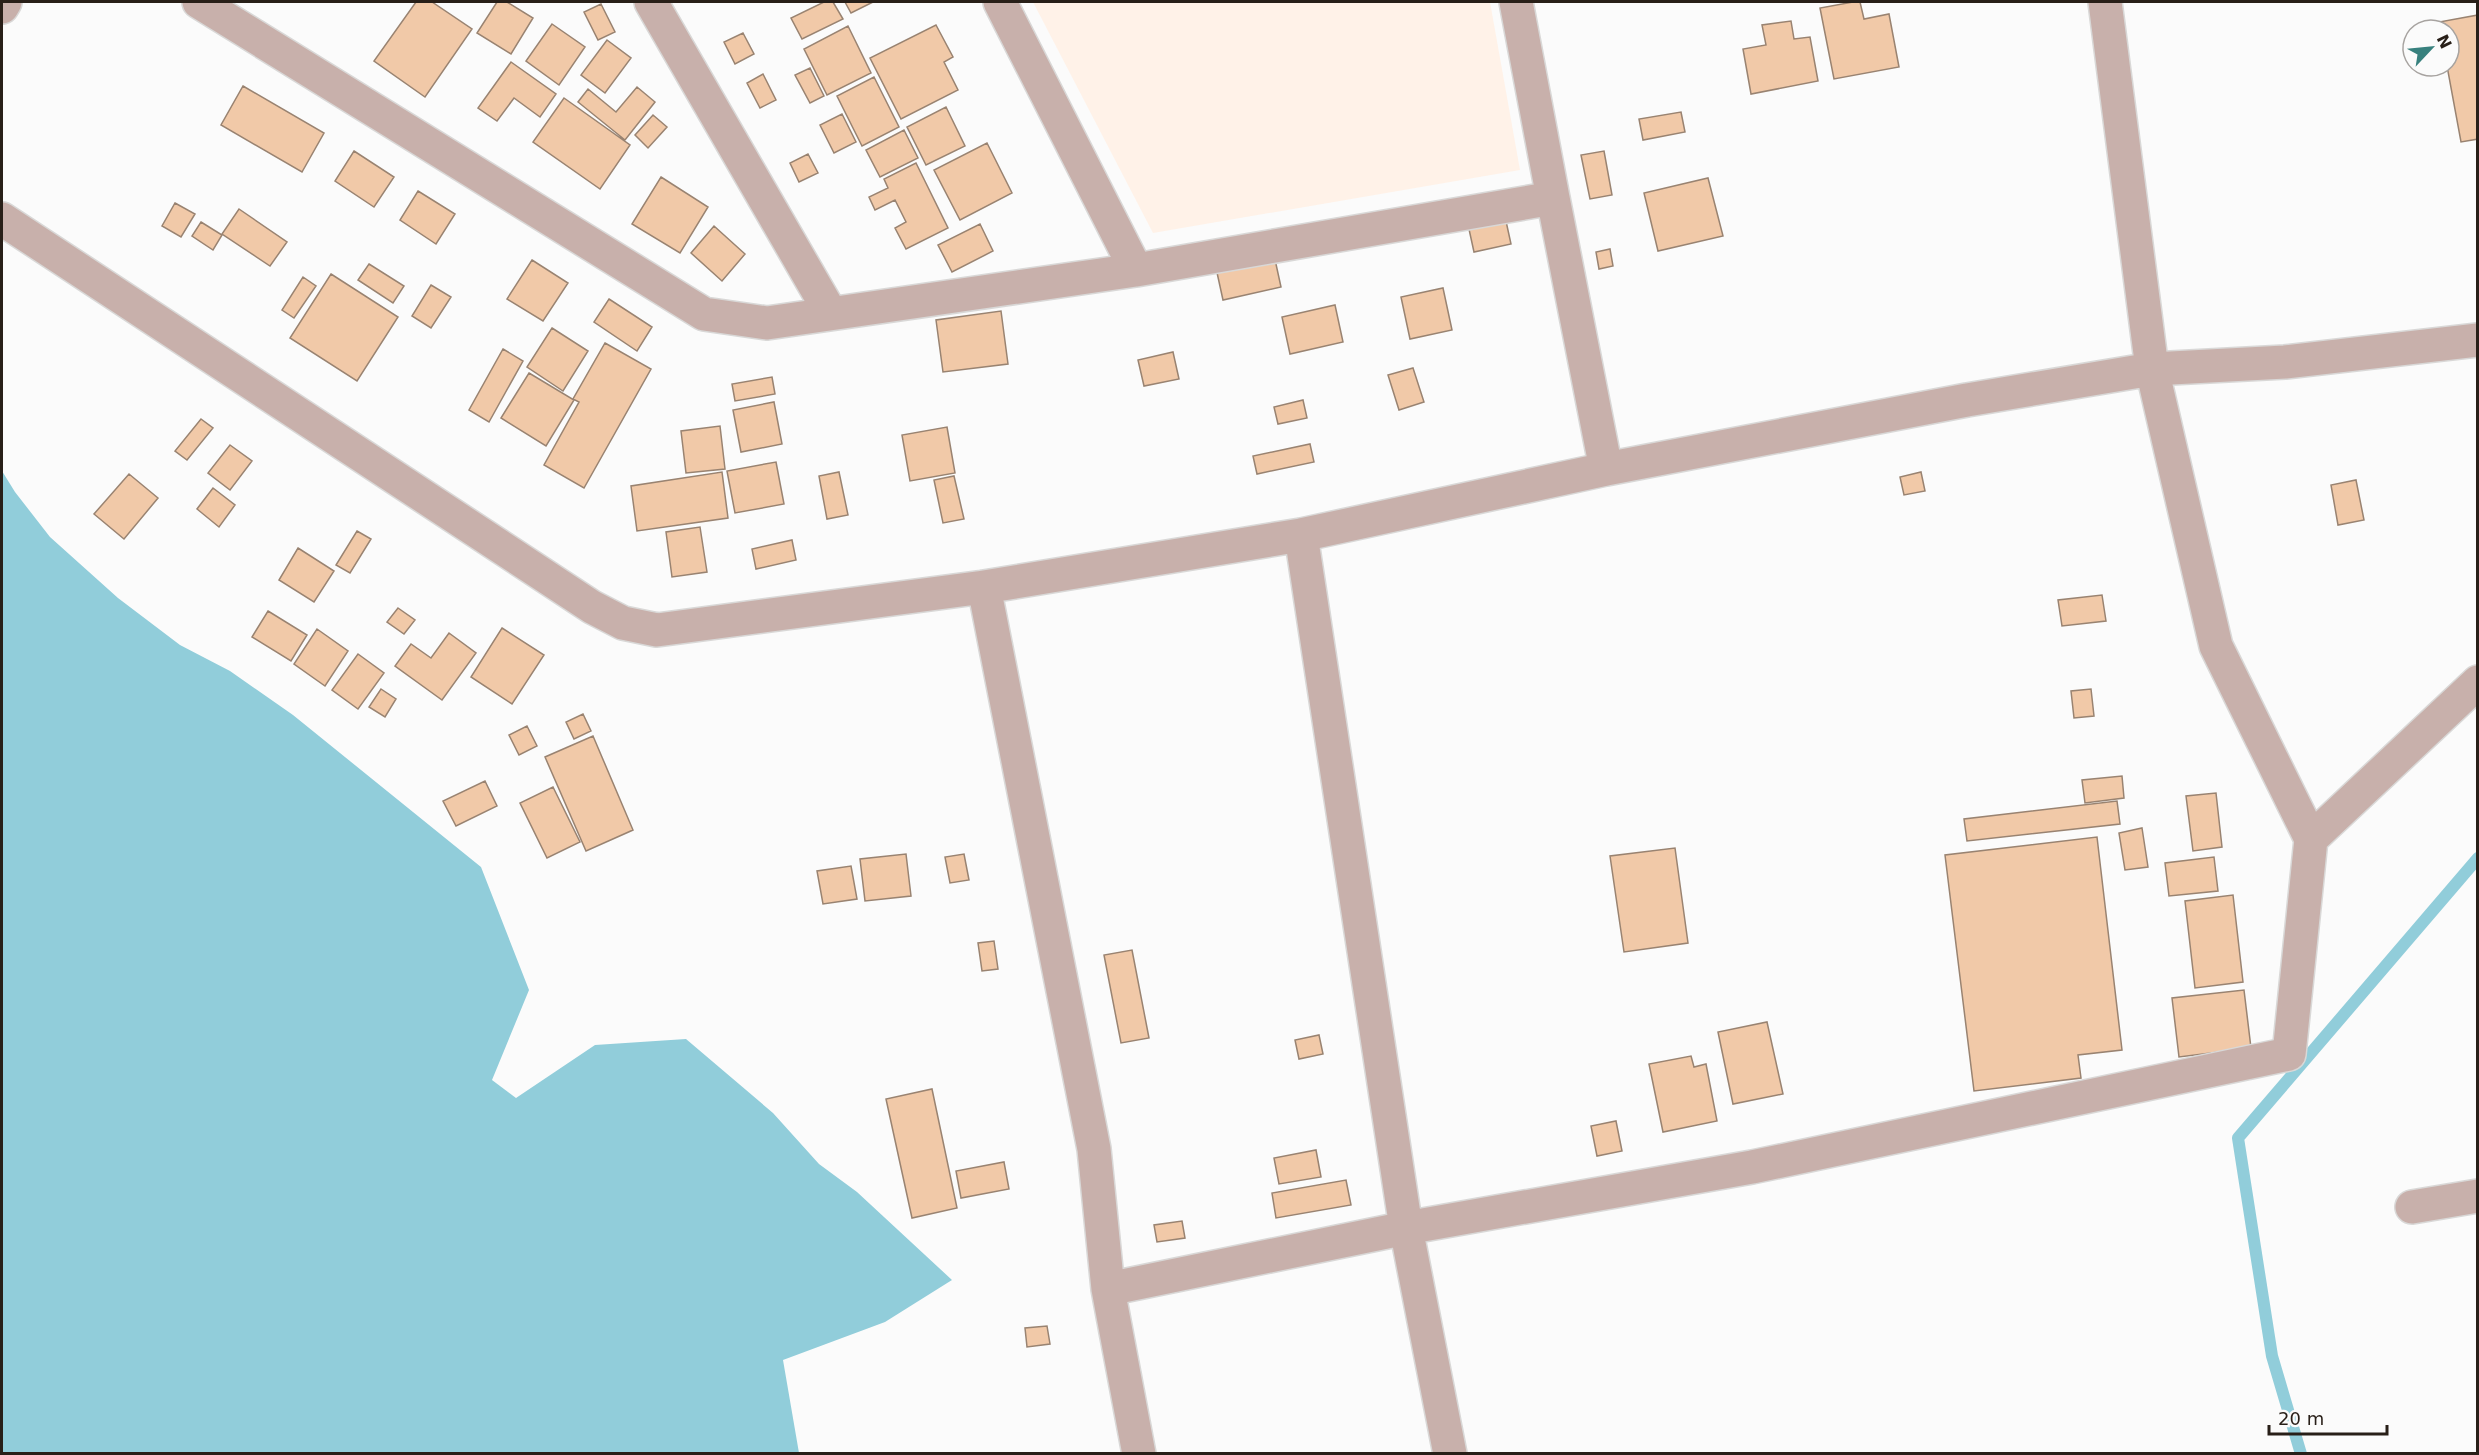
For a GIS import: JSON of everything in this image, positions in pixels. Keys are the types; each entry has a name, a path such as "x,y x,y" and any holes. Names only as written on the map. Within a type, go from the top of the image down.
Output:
{"street":[{"path":"2,7 4,2"},
{"path":"199,2 704,314 767,323 830,312 1136,270 1553,198"},
{"path":"651,2 830,312"},
{"path":"1000,2 1136,270"},
{"path":"1516,2 1606,469"},
{"path":"1108,1289 1406,1228 1752,1167 2289,1054 2311,839 2216,646 2152,369 2105,2"},
{"path":"2,219 592,607 623,623 657,630 984,587 1301,535 1606,469 1956,402 2152,369 2285,362 2478,340"},
{"path":"1301,535 1406,1228 1450,1454"},
{"path":"984,587 1094,1149 1108,1289 1139,1454"},
{"path":"2311,839 2478,682"},
{"path":"2412,1207 2478,1196"}],"shaded area":[{"path":"1033,2 1490,2 1520,170 1153,233"}],"water":[{"path":"2,471 15,492 50,537 118,598 180,645 230,671 293,715 481,867 529,990 492,1080 516,1098 595,1045 686,1039 773,1113 819,1164 857,1192 952,1280 885,1322 783,1360 799,1453 2,1453"}],"building":[{"path":"416,2 432,2 472,29 425,97 374,61"},
{"path":"497,2 507,2 533,18 511,54 477,33"},
{"path":"824,2 833,2 843,19 802,39 791,18"},
{"path":"845,2 873,2 851,13"},
{"path":"1860,2 1864,19 1889,14 1899,67 1834,79 1820,8"},
{"path":"601,4 615,32 598,40 584,12"},
{"path":"2478,15 2478,139 2461,142 2449,78 2461,78 2461,18"},
{"path":"1791,21 1794,39 1810,37 1818,81 1751,94 1743,49 1766,45 1762,25"},
{"path":"552,24 585,47 559,85 526,61"},
{"path":"936,25 953,57 944,62 958,90 901,119 870,58"},
{"path":"848,26 871,73 827,95 804,49"},
{"path":"743,33 754,54 735,64 724,42"},
{"path":"607,40 631,58 605,93 581,75"},
{"path":"511,62 556,94 540,117 514,98 497,121 478,108"},
{"path":"810,68 824,96 810,103 795,75"},
{"path":"763,74 776,100 760,108 747,83"},
{"path":"874,77 899,127 862,146 837,96"},
{"path":"243,86 324,133 302,172 221,125"},
{"path":"637,87 655,102 625,140 578,102 588,89 616,112"},
{"path":"564,98 630,145 600,189 533,142"},
{"path":"946,107 965,146 926,165 907,127"},
{"path":"1681,112 1685,132 1643,140 1639,119"},
{"path":"842,114 856,142 834,153 820,125"},
{"path":"653,115 667,127 648,148 635,135"},
{"path":"904,130 918,158 880,177 866,150"},
{"path":"987,143 1012,193 960,220 934,170"},
{"path":"354,151 394,177 374,207 335,181"},
{"path":"1604,151 1612,195 1590,199 1581,155"},
{"path":"808,154 818,173 799,182 790,163"},
{"path":"916,163 948,228 906,249 895,228 906,222 895,200 875,210 869,197 888,188 884,179"},
{"path":"661,177 708,207 680,253 632,224"},
{"path":"1708,178 1723,236 1658,251 1644,193"},
{"path":"418,191 455,214 436,244 400,220"},
{"path":"175,203 195,214 181,237 162,226"},
{"path":"239,209 287,242 270,266 222,234"},
{"path":"1504,212 1511,244 1474,252 1467,220"},
{"path":"201,222 222,235 213,250 192,236"},
{"path":"980,224 993,251 952,272 938,245"},
{"path":"714,226 745,254 722,281 691,253"},
{"path":"1610,249 1613,266 1599,269 1596,252"},
{"path":"1274,255 1281,287 1223,300 1216,268"},
{"path":"532,260 568,283 543,321 507,299"},
{"path":"369,264 404,286 393,303 358,280"},
{"path":"331,274 398,317 357,381 290,338"},
{"path":"303,277 316,286 294,318 282,310"},
{"path":"431,285 451,297 431,328 412,316"},
{"path":"1443,288 1452,330 1410,339 1401,297"},
{"path":"609,299 652,327 637,351 594,322"},
{"path":"1335,305 1343,342 1290,354 1282,317"},
{"path":"1001,311 1008,364 943,372 936,320"},
{"path":"552,328 588,351 563,391 527,367"},
{"path":"605,343 651,369 584,488 544,465 579,402 573,399"},
{"path":"503,349 523,361 489,422 469,410"},
{"path":"1173,352 1179,379 1144,386 1138,360"},
{"path":"1413,368 1424,402 1399,410 1388,375"},
{"path":"529,373 574,400 546,446 501,418"},
{"path":"772,377 775,394 735,401 732,384"},
{"path":"1303,400 1307,418 1278,424 1274,407"},
{"path":"774,402 782,444 741,452 733,410"},
{"path":"201,419 213,428 187,460 175,451"},
{"path":"720,426 725,469 686,473 681,431"},
{"path":"947,427 955,473 910,481 902,435"},
{"path":"1310,444 1314,462 1257,474 1253,456"},
{"path":"230,445 252,461 230,490 208,473"},
{"path":"776,462 784,504 735,513 727,471"},
{"path":"722,472 728,518 637,531 631,486"},
{"path":"839,472 848,515 827,519 819,476"},
{"path":"1921,472 1925,491 1904,495 1900,477"},
{"path":"129,474 158,498 124,539 94,514"},
{"path":"954,476 964,519 943,523 934,480"},
{"path":"2356,480 2364,520 2338,525 2331,485"},
{"path":"213,488 235,505 219,527 197,509"},
{"path":"700,527 707,572 672,577 666,532"},
{"path":"357,531 371,539 350,573 336,565"},
{"path":"792,540 796,560 756,569 752,549"},
{"path":"298,548 334,571 314,602 279,580"},
{"path":"2102,595 2106,621 2062,626 2058,600"},
{"path":"398,608 415,620 404,634 387,622"},
{"path":"268,611 307,635 291,661 252,637"},
{"path":"502,628 544,655 512,704 471,677"},
{"path":"317,629 348,651 325,686 294,664"},
{"path":"449,633 476,653 442,700 395,666 411,644 431,658"},
{"path":"358,654 384,673 358,709 332,690"},
{"path":"381,689 396,699 385,717 369,707"},
{"path":"2091,689 2094,716 2074,718 2071,691"},
{"path":"583,714 591,731 574,739 566,722"},
{"path":"527,726 537,746 519,755 509,735"},
{"path":"593,736 633,830 586,851 545,757"},
{"path":"2122,776 2124,798 2085,803 2082,780"},
{"path":"485,781 497,806 456,826 443,801"},
{"path":"553,787 580,842 547,858 520,803"},
{"path":"2216,793 2222,847 2193,851 2186,796"},
{"path":"2117,801 2120,824 1967,841 1964,819"},
{"path":"2142,828 2148,867 2125,870 2119,833"},
{"path":"2097,837 2122,1050 2078,1055 2081,1078 1974,1091 1945,855"},
{"path":"1675,848 1688,943 1624,952 1610,856"},
{"path":"906,854 911,896 865,901 860,859"},
{"path":"964,854 969,880 950,883 945,857"},
{"path":"2214,857 2218,891 2169,896 2165,863"},
{"path":"851,866 857,899 823,904 817,871"},
{"path":"2233,895 2243,982 2195,988 2185,901"},
{"path":"994,941 998,969 982,971 978,943"},
{"path":"1132,950 1149,1038 1121,1043 1104,955"},
{"path":"2244,990 2251,1048 2179,1057 2172,998"},
{"path":"1767,1022 1783,1094 1733,1104 1718,1032"},
{"path":"1319,1035 1323,1054 1299,1059 1295,1040"},
{"path":"1691,1056 1694,1067 1706,1064 1717,1121 1663,1132 1649,1064"},
{"path":"932,1089 957,1208 912,1218 886,1099"},
{"path":"1616,1121 1622,1151 1597,1156 1591,1126"},
{"path":"1316,1150 1321,1177 1279,1184 1274,1158"},
{"path":"1004,1162 1009,1189 961,1198 956,1171"},
{"path":"1346,1180 1351,1205 1276,1218 1272,1193"},
{"path":"1182,1221 1185,1238 1157,1242 1154,1225"},
{"path":"1047,1326 1050,1344 1027,1347 1025,1328"}],"waterway":[{"path":"2301,1454 2272,1356 2238,1138 2478,858"}]}
